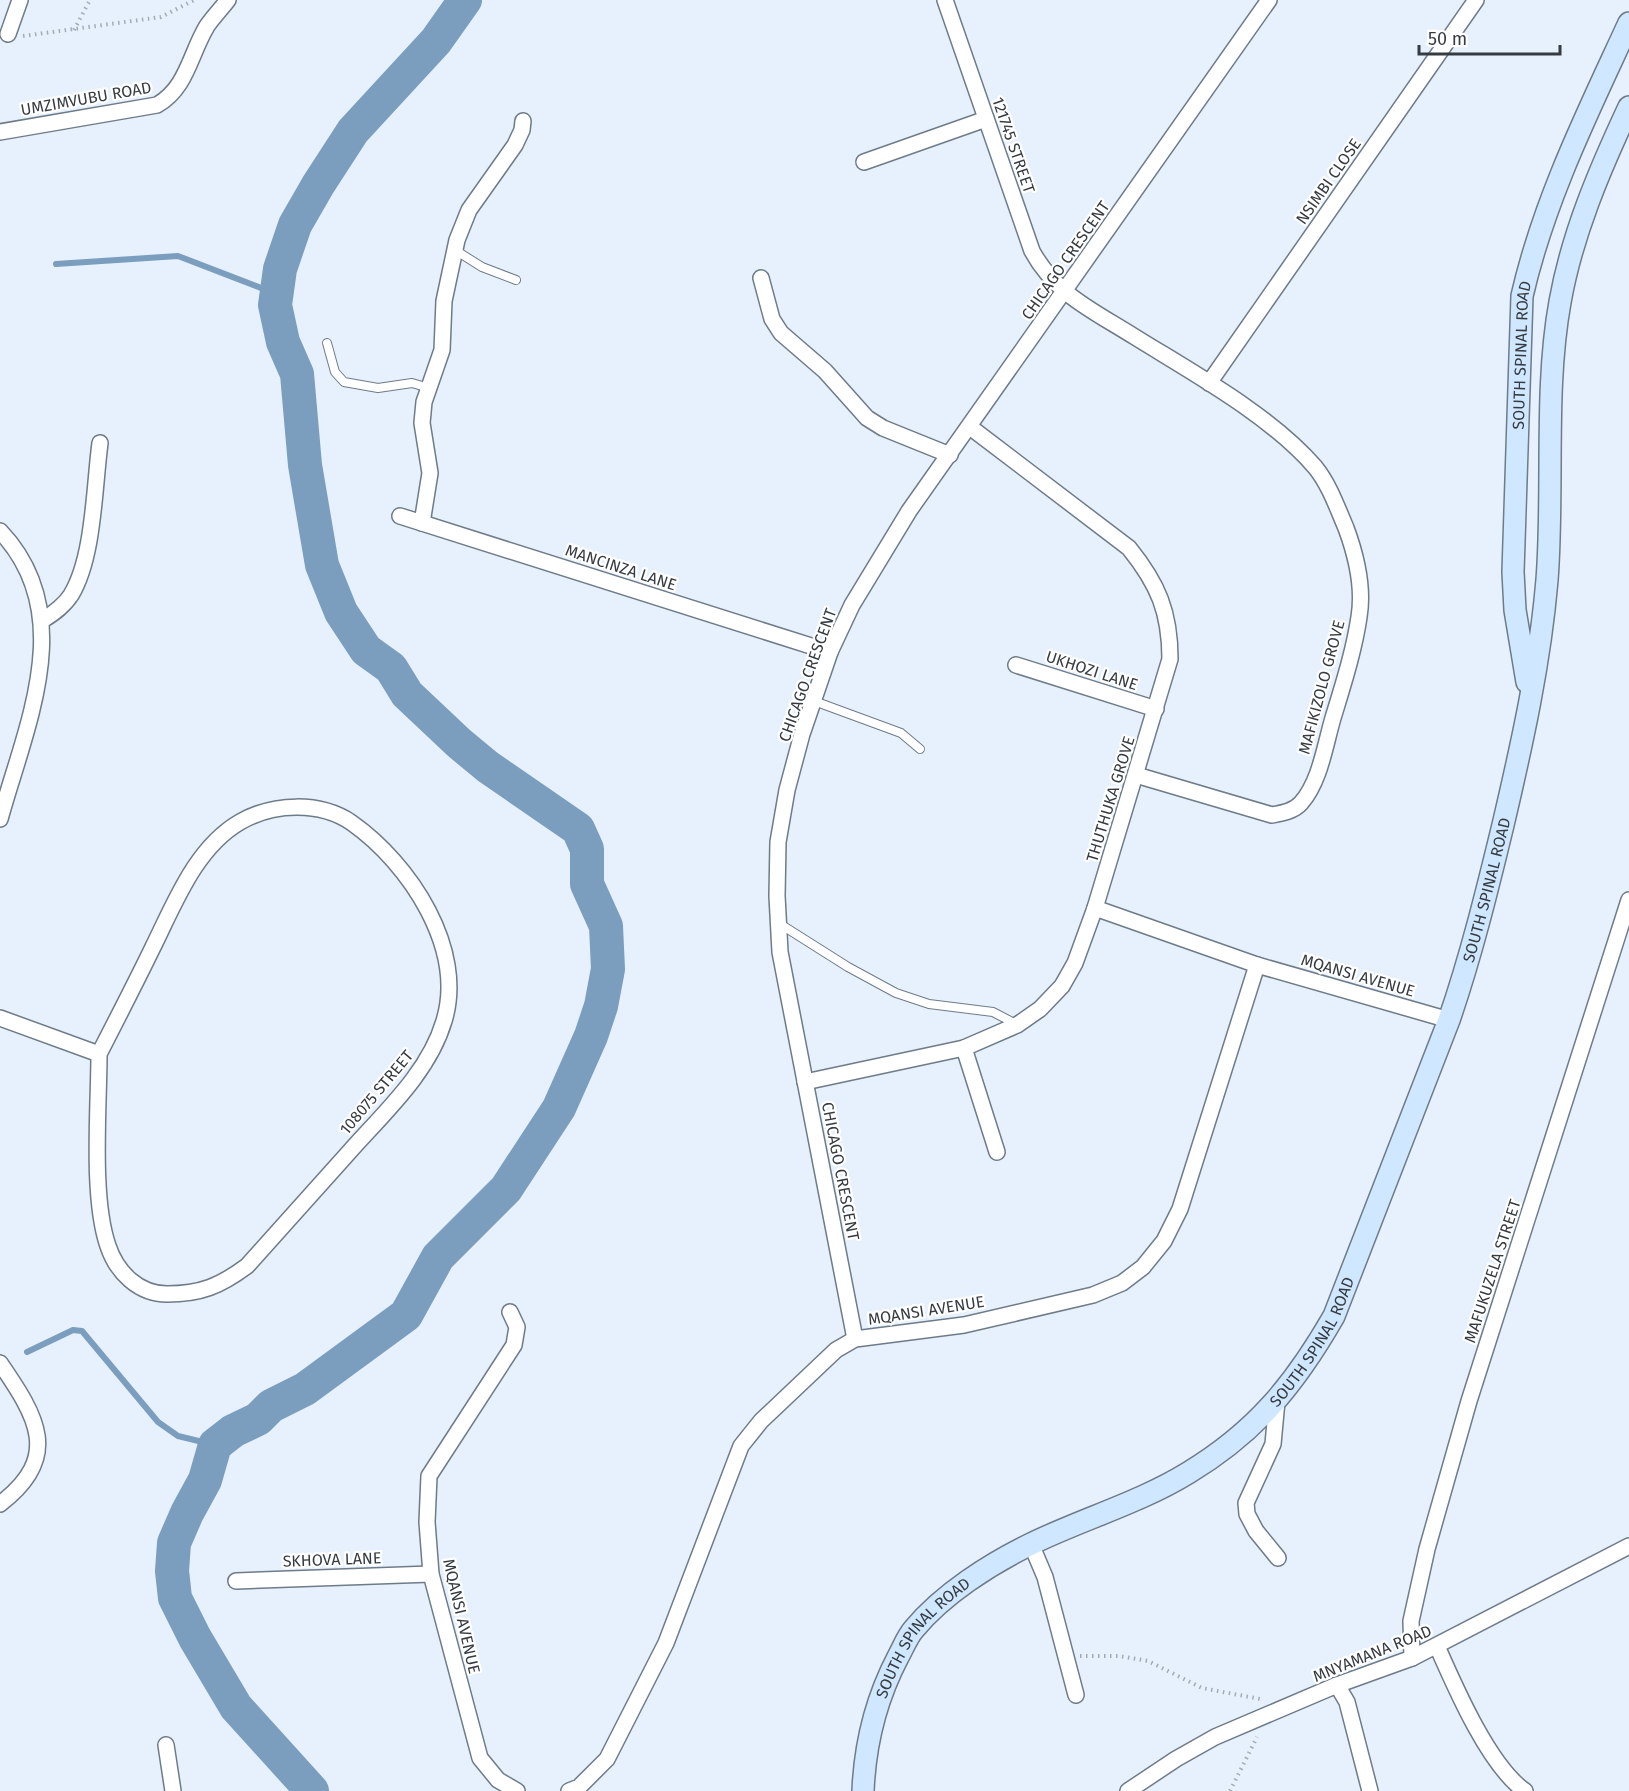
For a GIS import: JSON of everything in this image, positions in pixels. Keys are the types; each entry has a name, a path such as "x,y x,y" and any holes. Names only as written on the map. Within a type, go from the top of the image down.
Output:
{"street":[{"path":"8,34 20,0"},
{"name":"UMZIMVUBU ROAD","path":"0,132 157,105 170,98 179,87 207,26 228,0"},
{"name":"121745 STREET","path":"945,0 1032,251 1043,271 1064,293"},
{"name":"CHICAGO CRESCENT","path":"855,1339 780,952 778,842 787,790 814,701 830,652 852,605 909,511 951,455 1269,0"},
{"name":"NSIMBI CLOSE","path":"1209,383 1476,0"},
{"name":"SOUTH SPINAL ROAD","path":"1531,707 1515,610 1513,572 1522,296 1531,256 1551,197 1629,23"},
{"name":"SOUTH SPINAL ROAD","path":"862,1791 864,1762 877,1700 913,1630 950,1595 997,1562 1031,1544 1186,1475 1212,1458 1277,1401 1310,1357 1334,1316 1449,1020 1466,972 1484,904 1531,707 1547,580 1554,353 1560,303 1584,213 1629,107"},
{"path":"864,162 986,118"},
{"path":"422,523 430,473 422,423 424,402 442,350 443,308 455,250 469,210 515,145 523,121"},
{"path":"761,278 772,319 781,333 825,371 867,418 883,428 951,455"},
{"name":"MAFIKIZOLO GROVE","path":"1064,293 1209,383 1286,438 1316,469 1335,500 1351,541 1360,578 1360,615 1349,663 1313,782 1301,804 1288,812 1272,815 1136,775"},
{"name":"THUTHUKA GROVE","path":"805,1082 964,1048 1017,1025 1040,1009 1062,986 1075,963 1095,908 1170,659 1170,631 1163,601 1149,573 1129,548 970,427"},
{"path":"43,620 59,609 71,595 79,576 86,547 100,443"},
{"name":"MANCINZA LANE","path":"400,516 830,652"},
{"path":"0,531 10,541 28,573 43,620 42,669 0,819"},
{"name":"UKHOZI LANE","path":"1016,665 1156,709"},
{"name":"108075 STREET","path":"296,806 351,822 409,878 429,912 449,964 449,994 444,1020 424,1065 247,1266 224,1284 202,1290 170,1294 141,1290 121,1270 108,1247 102,1216 99,1174 99,1054 189,877 211,847 238,823 258,814 296,806"},
{"name":"MAFUKUZELA STREET","path":"1412,1658 1411,1621 1469,1401 1629,900"},
{"name":"MQANSI AVENUE","path":"1095,908 1257,965 1449,1020"},
{"name":"MQANSI AVENUE","path":"569,1791 579,1787 607,1759 646,1684 666,1643 741,1446 761,1420 836,1350 855,1339 964,1325 1093,1295 1122,1283 1143,1268 1164,1240 1180,1209 1257,965"},
{"path":"0,1018 99,1054"},
{"path":"964,1048 997,1152"},
{"name":"MQANSI AVENUE","path":"510,1312 517,1327 514,1345 429,1476 427,1522 430,1574 480,1758 498,1780 517,1791"},
{"path":"0,1363 31,1413 39,1440 35,1464 19,1490 0,1504"},
{"path":"1277,1401 1274,1444 1246,1503 1256,1531 1278,1558"},
{"path":"1031,1544 1045,1577 1076,1695"},
{"name":"MNYAMANA ROAD","path":"1128,1791 1176,1759 1215,1737 1293,1706 1337,1685 1412,1658 1629,1546"},
{"name":"SKHOVA LANE","path":"236,1581 430,1574"},
{"path":"1437,1646 1451,1678 1494,1757 1507,1775 1525,1791"},
{"path":"1337,1685 1347,1702 1370,1791"},
{"path":"165,1745 172,1791"}],"lane":[{"path":"455,250 482,267 516,280"},
{"path":"327,343 335,372 344,382 378,388 412,383 429,388"},
{"path":"814,701 901,733 920,749"},
{"path":"779,923 848,967 896,993 929,1004 993,1012 1017,1025"}],"path":[{"path":"74,30 90,0"},
{"path":"8,34 25,37 161,17 194,0"},
{"path":"1066,1656 1119,1656 1148,1661 1202,1688 1293,1706"},
{"path":"1230,1791 1268,1715"}],"waterway":[{"path":"312,1791 236,1707 195,1638 175,1598 172,1571 174,1543 205,1480 215,1445 233,1431 258,1419 271,1406 305,1389 406,1315 438,1257 506,1189 559,1108 591,1036 601,1006 608,969 606,926 587,884 587,849 578,829 488,767 459,743 407,694 391,668 366,650 341,612 322,565 305,465 297,374 283,342 275,305 280,269 295,225 318,185 353,131 436,41 465,0"},
{"path":"56,264 178,256 277,294"},
{"path":"27,1352 73,1330 82,1331 158,1422 178,1436 215,1445"}]}
